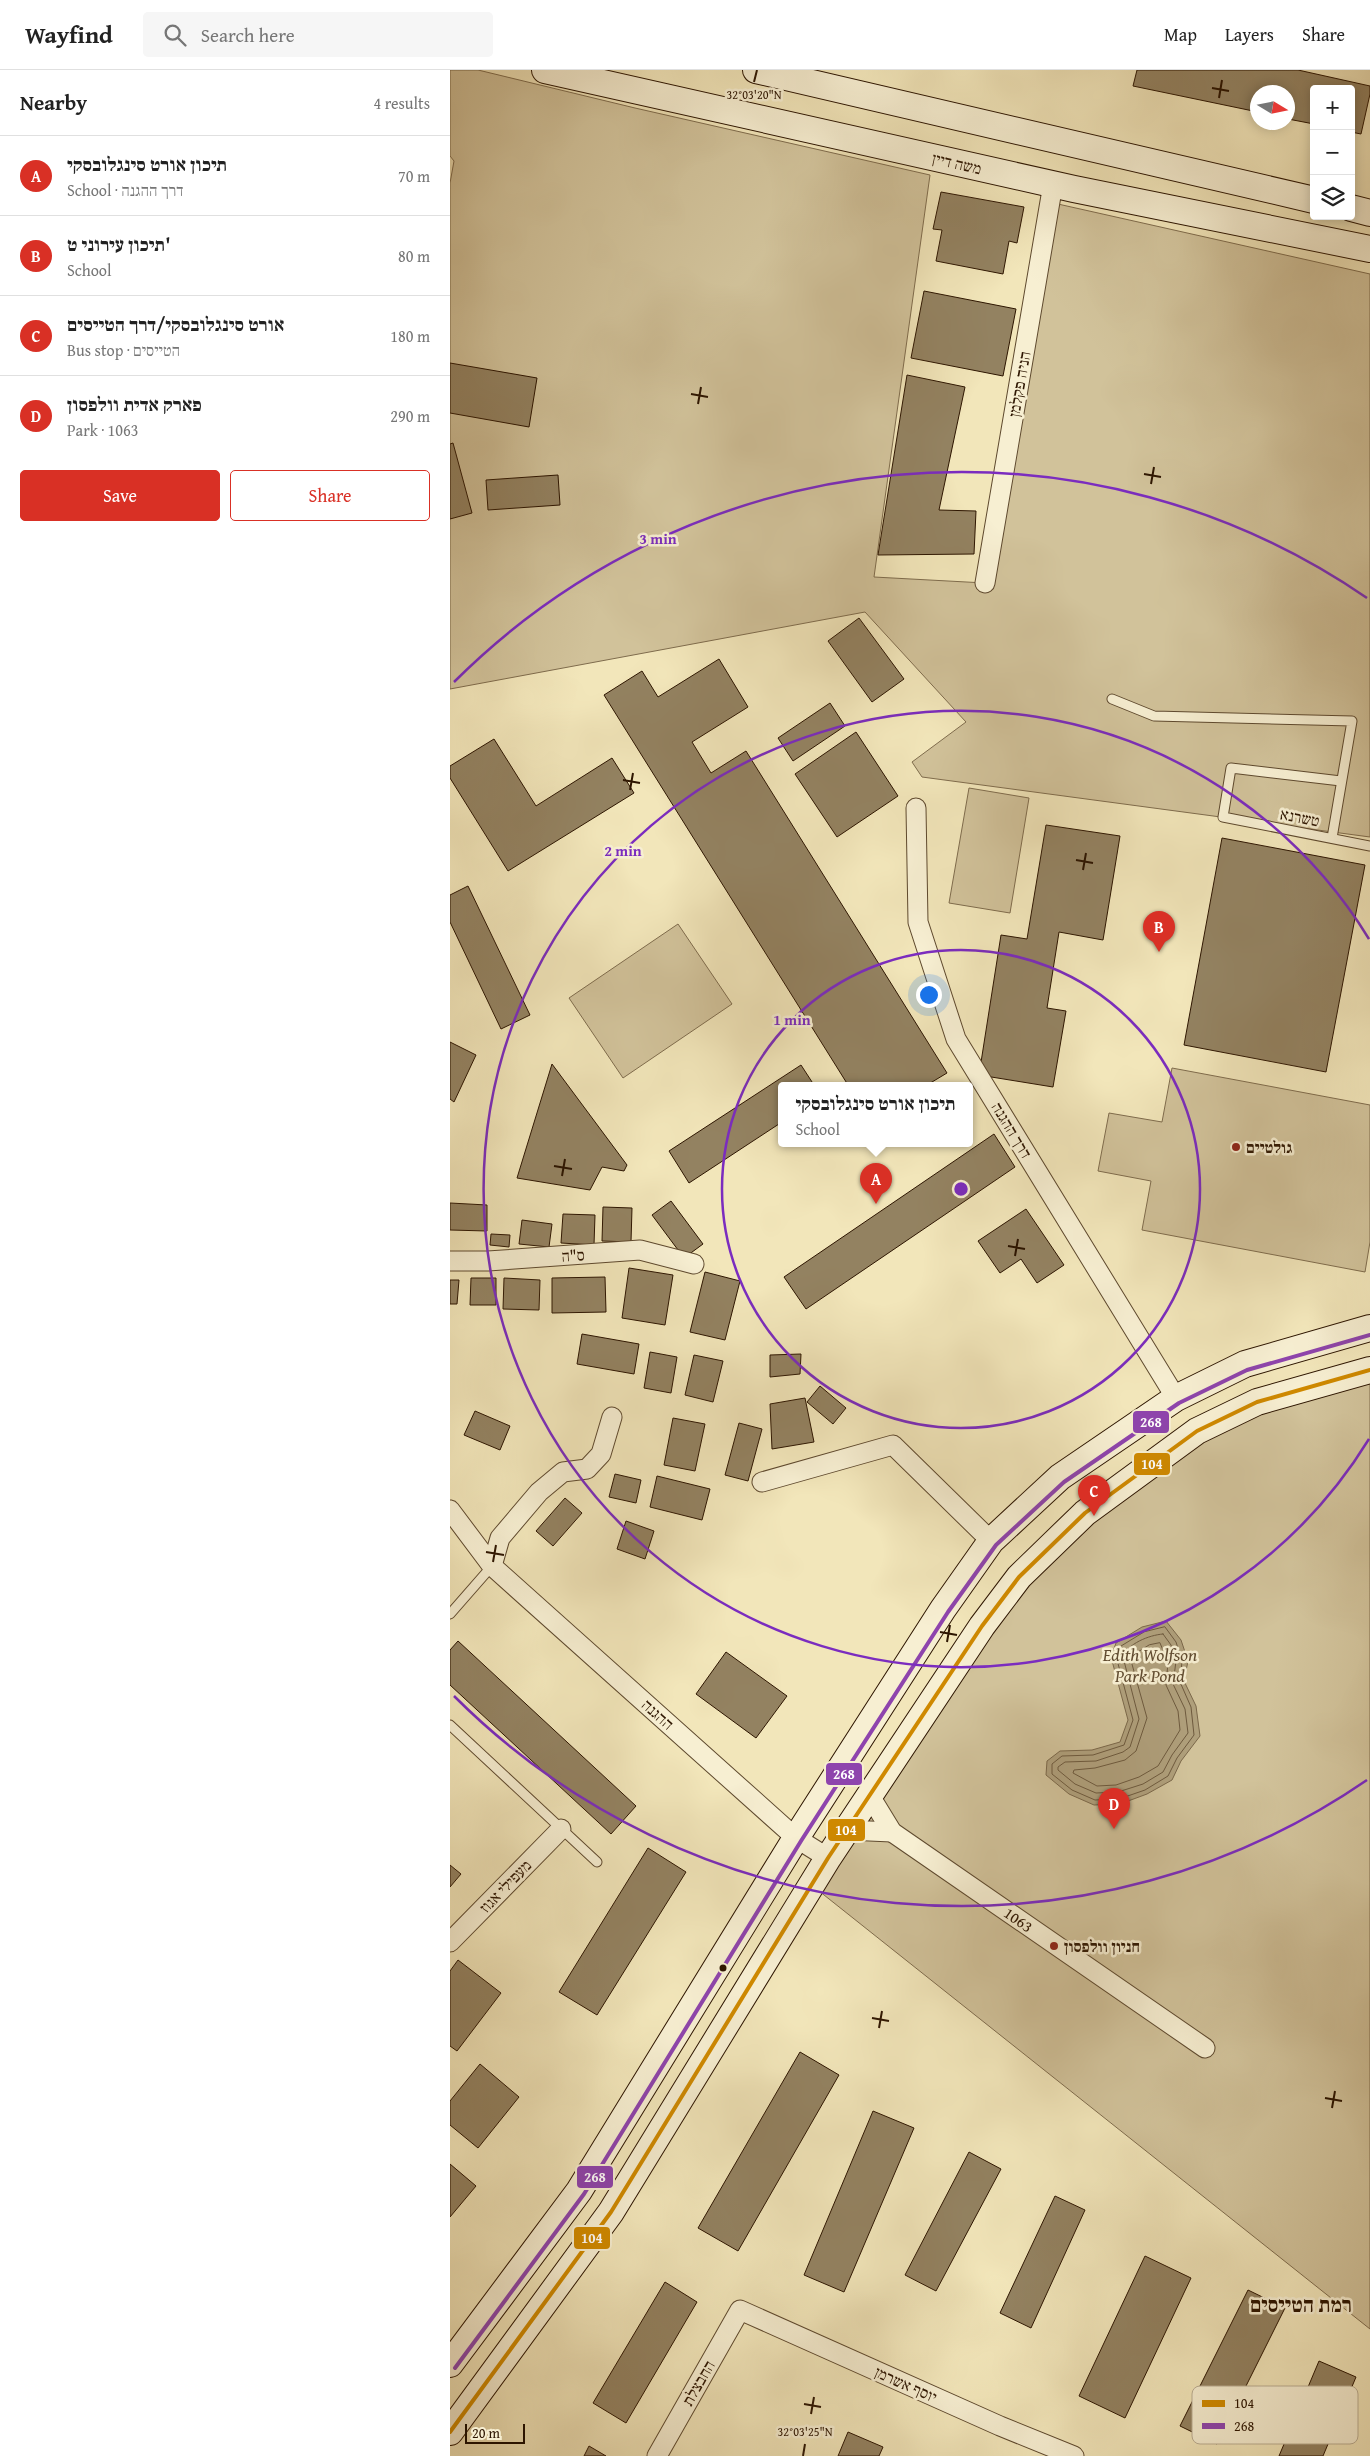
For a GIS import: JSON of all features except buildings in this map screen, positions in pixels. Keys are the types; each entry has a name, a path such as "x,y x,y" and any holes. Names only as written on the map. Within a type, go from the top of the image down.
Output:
{"main road":[{"name":"משה דיין","path":"544,70 1053,184 1370,249"},
{"path":"756,70 1310,199"},
{"path":"1355,209 1370,213"},
{"path":"450,2364 578,2191 796,1838 944,1608 991,1541 1060,1478 1176,1398 1245,1364 1370,1328"},
{"path":"450,2432 611,2212 828,1858 982,1626 1019,1577 1085,1512 1197,1431 1257,1402 1370,1370"}],"street":[{"name":"הניה פקלמן","path":"985,583 1053,184"},
{"name":"דרך ההגנה","path":"916,808 918,922 956,1039 1176,1398"},
{"name":"ס\"ה","path":"450,1260 488,1261 640,1250 694,1264"},
{"path":"492,1566 500,1538 539,1492 563,1472 587,1469 601,1454 612,1417"},
{"path":"762,1482 893,1445 991,1541"},
{"name":"ההגנה","path":"450,1510 492,1566 796,1838 828,1858"},
{"name":"1063","path":"870,1796 892,1832 1205,2048"},
{"name":"מעפילי אגוז","path":"450,1942 561,1829"},
{"path":"848,1830 892,1832"},
{"name":"החבצלת","path":"657,2456 740,2310"},
{"name":"יוסף אשרמן","path":"740,2310 1074,2456"}],"lane":[{"path":"1112,699 1154,716 1352,722 1332,838"},
{"name":"טשרנא","path":"1341,781 1231,768 1223,817 1370,846"},
{"path":"450,1614 492,1566"},
{"path":"450,1725 597,1862"}],"shaded area":[{"path":"450,70 478,70 930,175 874,577 985,583 1049,202 1370,274 1370,837 922,777 912,762 966,722 865,612 450,689 450,183 454,161 450,156"},
{"path":"969,788 1029,798 1010,913 949,903"},
{"path":"678,924 732,1004 623,1078 569,998"},
{"name":"גולטיים","path":"1172,1068 1370,1105 1370,1242 1365,1272 1142,1230 1151,1181 1098,1171 1109,1113 1162,1122"},
{"path":"1370,1378 1370,2329 819,1891 1027,1577 1115,1498 1254,1410"}],"water":[{"name":"Edith Wolfson Park Pond","path":"1166,1621 1181,1640 1188,1661 1184,1681 1196,1706 1200,1736 1181,1761 1172,1780 1147,1794 1120,1804 1094,1805 1069,1794 1046,1775 1047,1761 1060,1751 1092,1750 1120,1742 1128,1720 1111,1657 1116,1643 1142,1627"}],"transit line":[{"name":"268","path":"455,2368 584,2194 801,1841 948,1612 996,1545 1064,1482 1179,1403 1247,1370 1370,1335"},
{"name":"104","path":"450,2432 611,2212 828,1858 982,1626 1019,1577 1085,1513 1197,1431 1257,1402 1370,1370"}],"place":[{"name":"תיכון עירוני ט'","path":"1159,952"},
{"name":"גולטיים","path":"1236,1147"},
{"name":"תיכון אורט סינגלובסקי","path":"876,1204"},
{"name":"אורט סינגלובסקי/דרך הטייסים","path":"1094,1516"},
{"name":"פארק אדית וולפסון","path":"1114,1829"},
{"name":"חניון וולפסון","path":"1054,1946"}],"district":[{"name":"רמת הטייסים","path":"1301,2305"}]}
